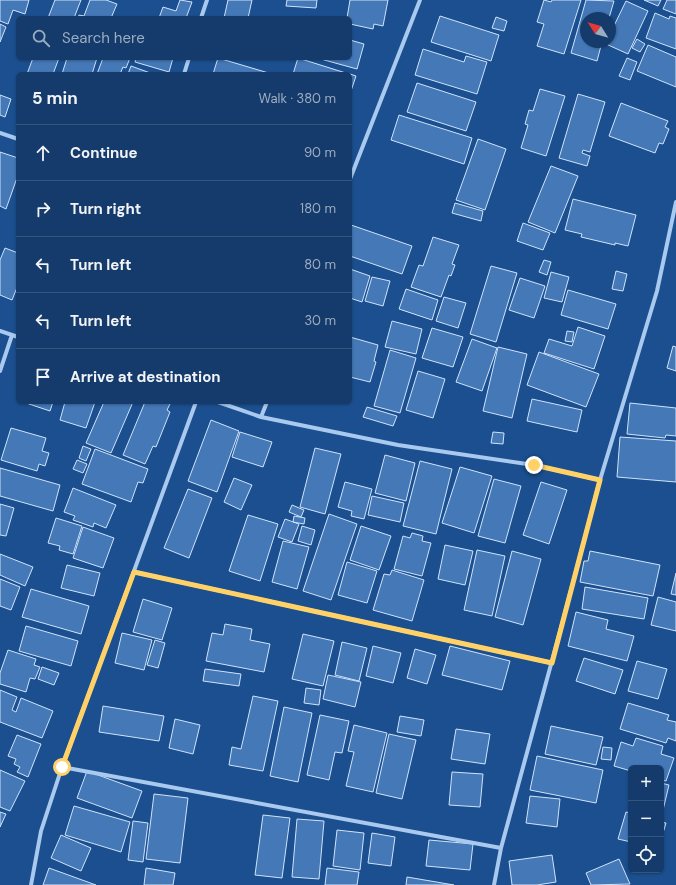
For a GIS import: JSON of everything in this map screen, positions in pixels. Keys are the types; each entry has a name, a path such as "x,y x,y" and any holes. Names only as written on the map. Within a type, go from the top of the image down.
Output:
{"street":[{"path":"202,16 207,0"},
{"path":"352,174 420,0"},
{"path":"185,72 188,60"},
{"path":"0,133 16,138"},
{"path":"494,885 501,848 600,480 657,291 676,202"},
{"path":"0,330 16,336"},
{"path":"0,371 12,335"},
{"path":"31,885 41,831 62,767 195,404"},
{"path":"224,404 261,417 398,445 534,465 600,480"},
{"path":"261,417 266,404"},
{"path":"134,572 552,663"},
{"path":"62,767 501,848"}],"building":[{"path":"0,0 29,0 25,14 13,10 8,24 0,21"},
{"path":"55,0 81,0 75,16 49,16"},
{"path":"90,0 106,0 117,4 112,16 84,16"},
{"path":"180,0 192,2 187,16 160,16 163,7 176,11"},
{"path":"228,0 252,0 248,16 224,16"},
{"path":"287,0 317,0 316,8 286,6"},
{"path":"350,0 388,0 383,26 374,24 373,29 352,24 352,16 347,16"},
{"path":"544,0 551,2 552,0 581,0 564,54 537,46 544,24 537,22"},
{"path":"586,0 614,1 611,12 583,12"},
{"path":"644,0 661,0 658,6"},
{"path":"667,0 676,0 676,14 663,9"},
{"path":"626,1 648,11 628,54 615,48 616,22"},
{"path":"655,13 669,19 670,16 676,18 676,49 646,38"},
{"path":"440,16 499,35 491,61 431,42"},
{"path":"496,17 507,21 504,31 492,28"},
{"path":"580,21 580,48 600,48 597,61 571,53"},
{"path":"0,24 6,27 0,42"},
{"path":"637,39 645,44 640,52 632,48"},
{"path":"352,41 364,44 357,69 324,60 352,60"},
{"path":"648,45 676,57 676,87 637,71"},
{"path":"423,49 464,62 466,56 487,62 477,94 415,75"},
{"path":"627,58 637,62 630,80 619,76"},
{"path":"32,60 58,60 54,72 28,72"},
{"path":"66,60 96,60 93,72 63,72"},
{"path":"102,60 129,60 126,68 123,67 121,72 98,72"},
{"path":"136,60 172,60 169,72 135,62"},
{"path":"217,60 225,60 265,72 214,72"},
{"path":"297,60 304,60 343,72 294,72"},
{"path":"131,66 148,72 129,72"},
{"path":"352,75 356,76 352,88"},
{"path":"417,83 476,102 466,131 407,112"},
{"path":"540,89 565,96 546,156 521,148 528,125 525,124 529,110 533,111"},
{"path":"578,94 605,102 590,152 583,150 582,153 590,156 587,166 559,158"},
{"path":"0,95 11,99 5,117 0,115"},
{"path":"621,103 668,121 665,127 669,129 663,144 659,143 655,153 609,136"},
{"path":"399,115 472,138 464,164 391,140"},
{"path":"478,139 506,149 485,210 456,200"},
{"path":"0,152 16,157 16,181 6,209 0,206"},
{"path":"551,166 578,176 555,233 528,222"},
{"path":"573,199 636,215 628,246 615,243 615,245 581,237 582,234 565,230"},
{"path":"455,203 483,211 481,221 452,213"},
{"path":"523,223 550,233 543,250 517,241"},
{"path":"352,225 412,246 402,274 352,257"},
{"path":"433,237 459,245 452,264 455,265 451,276 449,275 441,297 411,287 419,265 423,266"},
{"path":"5,248 16,252 16,290 12,300 0,295 0,260"},
{"path":"544,260 551,262 547,275 539,272"},
{"path":"491,266 517,273 496,342 470,334"},
{"path":"352,270 370,276 362,302 352,299"},
{"path":"616,271 627,274 623,291 612,289"},
{"path":"551,272 569,277 562,302 544,298"},
{"path":"372,277 390,281 383,306 365,301"},
{"path":"520,278 545,286 534,318 509,310"},
{"path":"406,289 438,300 432,320 399,309"},
{"path":"568,290 616,304 608,329 561,315"},
{"path":"444,297 466,303 458,328 436,321"},
{"path":"392,321 422,329 416,354 385,347"},
{"path":"578,327 605,336 594,369 544,353 549,339 572,346"},
{"path":"432,328 463,337 453,367 422,358"},
{"path":"567,331 574,332 572,342 565,341"},
{"path":"352,338 378,345 374,361 376,362 370,382 352,378"},
{"path":"472,339 497,348 482,391 456,382"},
{"path":"673,346 676,347 676,371 667,368"},
{"path":"498,347 527,354 512,418 483,411"},
{"path":"390,350 416,358 400,413 374,406"},
{"path":"539,352 599,374 586,407 527,385"},
{"path":"418,371 445,379 433,418 406,410"},
{"path":"532,399 582,410 577,432 527,421"},
{"path":"630,403 676,408 676,436 666,435 665,438 627,434"},
{"path":"29,404 52,404 50,411"},
{"path":"64,404 94,404 86,428 60,420"},
{"path":"103,404 132,404 111,453 86,443"},
{"path":"144,404 170,404 167,410 170,412 156,447 153,446 145,464 123,455"},
{"path":"367,407 397,416 393,426 363,417"},
{"path":"211,420 239,431 217,492 188,481"},
{"path":"11,428 46,438 42,451 49,453 45,466 39,464 37,471 1,460"},
{"path":"240,432 272,442 263,467 232,457"},
{"path":"493,432 504,433 503,444 491,443"},
{"path":"620,437 676,441 676,482 617,477"},
{"path":"83,446 91,449 86,461 79,458"},
{"path":"315,448 341,454 325,514 300,507"},
{"path":"95,449 148,469 143,483 138,482 131,502 82,484"},
{"path":"385,455 415,463 406,501 375,493"},
{"path":"77,460 87,464 83,473 73,469"},
{"path":"420,461 452,469 436,534 403,526"},
{"path":"460,467 492,476 474,533 442,523"},
{"path":"0,468 60,485 53,511 0,496"},
{"path":"234,478 252,485 241,510 224,502"},
{"path":"494,479 521,486 505,543 478,536"},
{"path":"345,482 372,489 364,519 351,516 352,511 338,507"},
{"path":"541,482 567,490 549,544 523,535"},
{"path":"73,488 116,505 106,528 94,523 93,527 73,520 75,516 64,512"},
{"path":"188,489 212,498 189,558 164,548"},
{"path":"372,496 404,503 400,522 368,515"},
{"path":"0,504 14,508 6,536 0,535"},
{"path":"292,505 304,510 301,517 289,512"},
{"path":"329,514 357,524 331,600 303,591"},
{"path":"248,515 278,524 260,581 229,571"},
{"path":"294,516 305,518 304,524 293,522"},
{"path":"56,518 82,526 73,554 59,550 60,546 48,543"},
{"path":"285,519 299,524 292,542 278,537"},
{"path":"302,526 315,530 311,545 298,541"},
{"path":"361,526 391,536 379,570 350,560"},
{"path":"83,527 114,538 103,568 73,558"},
{"path":"412,533 423,536 422,541 431,543 422,576 394,569 403,536 410,538"},
{"path":"283,541 309,547 297,589 272,582"},
{"path":"445,545 473,551 465,585 438,579"},
{"path":"477,550 505,556 492,616 464,610"},
{"path":"512,551 541,559 523,625 495,617"},
{"path":"590,551 660,565 653,596 580,582 584,561 588,561"},
{"path":"0,554 33,567 25,586 0,575"},
{"path":"347,562 377,571 367,603 338,595"},
{"path":"67,565 100,573 94,596 61,588"},
{"path":"392,570 424,580 412,621 373,610 384,574 390,575"},
{"path":"676,573 676,595 671,594"},
{"path":"0,579 20,587 11,610 0,606"},
{"path":"585,587 648,598 644,619 582,609"},
{"path":"31,589 89,606 81,634 22,617"},
{"path":"658,597 676,602 676,631 651,625"},
{"path":"143,599 172,608 162,640 133,632"},
{"path":"576,612 608,620 606,629 634,636 627,661 568,646"},
{"path":"225,624 252,629 250,640 270,644 264,672 206,661 212,633 223,635"},
{"path":"26,626 78,641 71,666 19,651"},
{"path":"122,633 152,640 144,670 115,663"},
{"path":"303,634 334,641 323,686 292,679"},
{"path":"155,640 165,643 158,668 147,665"},
{"path":"342,642 367,648 359,681 335,675"},
{"path":"373,646 401,653 393,683 366,676"},
{"path":"450,646 510,661 502,690 442,675"},
{"path":"415,649 436,655 427,684 407,678"},
{"path":"8,650 36,659 34,665 40,667 35,679 30,678 26,692 0,684 0,673"},
{"path":"584,658 623,670 615,694 576,681"},
{"path":"637,661 667,669 658,699 628,691"},
{"path":"42,667 59,673 54,685 38,679"},
{"path":"205,669 241,674 239,686 203,681"},
{"path":"328,675 361,682 355,707 323,699"},
{"path":"306,688 321,690 319,705 304,703"},
{"path":"0,690 17,697 12,710 16,712 21,698 53,711 42,738 0,722"},
{"path":"253,696 278,701 263,771 229,765 232,747 241,749"},
{"path":"628,703 669,715 667,720 676,722 676,741 668,738 666,743 620,729"},
{"path":"103,706 164,716 159,741 99,732"},
{"path":"284,707 312,713 298,782 270,776"},
{"path":"320,715 349,721 342,753 335,752 329,780 307,775"},
{"path":"400,716 424,720 421,736 397,732"},
{"path":"175,719 200,725 193,754 169,748"},
{"path":"354,725 387,733 373,792 346,786 354,752 348,751"},
{"path":"551,726 603,737 596,765 545,754"},
{"path":"456,729 490,734 485,764 451,759"},
{"path":"389,734 416,740 402,799 376,793"},
{"path":"17,735 41,744 28,777 17,772 20,767 14,764 16,759 8,756"},
{"path":"636,738 663,746 661,754 674,758 666,781 664,781 664,765 628,765 628,770 614,766 621,742 633,746"},
{"path":"603,747 612,748 611,760 601,759"},
{"path":"537,756 603,770 596,803 530,790"},
{"path":"0,770 25,781 10,811 0,807"},
{"path":"87,771 142,791 132,818 77,798"},
{"path":"452,772 483,774 480,807 449,805"},
{"path":"664,784 669,785 664,806"},
{"path":"154,794 188,798 180,863 146,859"},
{"path":"530,796 560,799 557,827 526,823"},
{"path":"74,806 130,822 121,852 65,835"},
{"path":"0,812 6,814 0,827"},
{"path":"626,812 628,812 628,841 618,839"},
{"path":"263,815 290,818 282,878 255,875"},
{"path":"297,819 324,821 319,879 292,877"},
{"path":"133,821 148,823 143,862 128,860"},
{"path":"337,830 364,833 360,870 333,866"},
{"path":"372,833 395,837 391,866 368,863"},
{"path":"61,835 91,848 81,871 51,858"},
{"path":"429,840 473,844 470,870 426,866"},
{"path":"552,855 556,882 537,885 512,885 509,861"},
{"path":"619,859 630,884 591,885 586,873"},
{"path":"49,868 96,885 43,885"},
{"path":"146,868 175,873 173,885 144,885"},
{"path":"327,868 359,872 357,885 325,885"},
{"path":"407,877 454,885 406,885"}],"route":[{"path":"62,767 134,572 552,663 600,480 534,465"}]}
